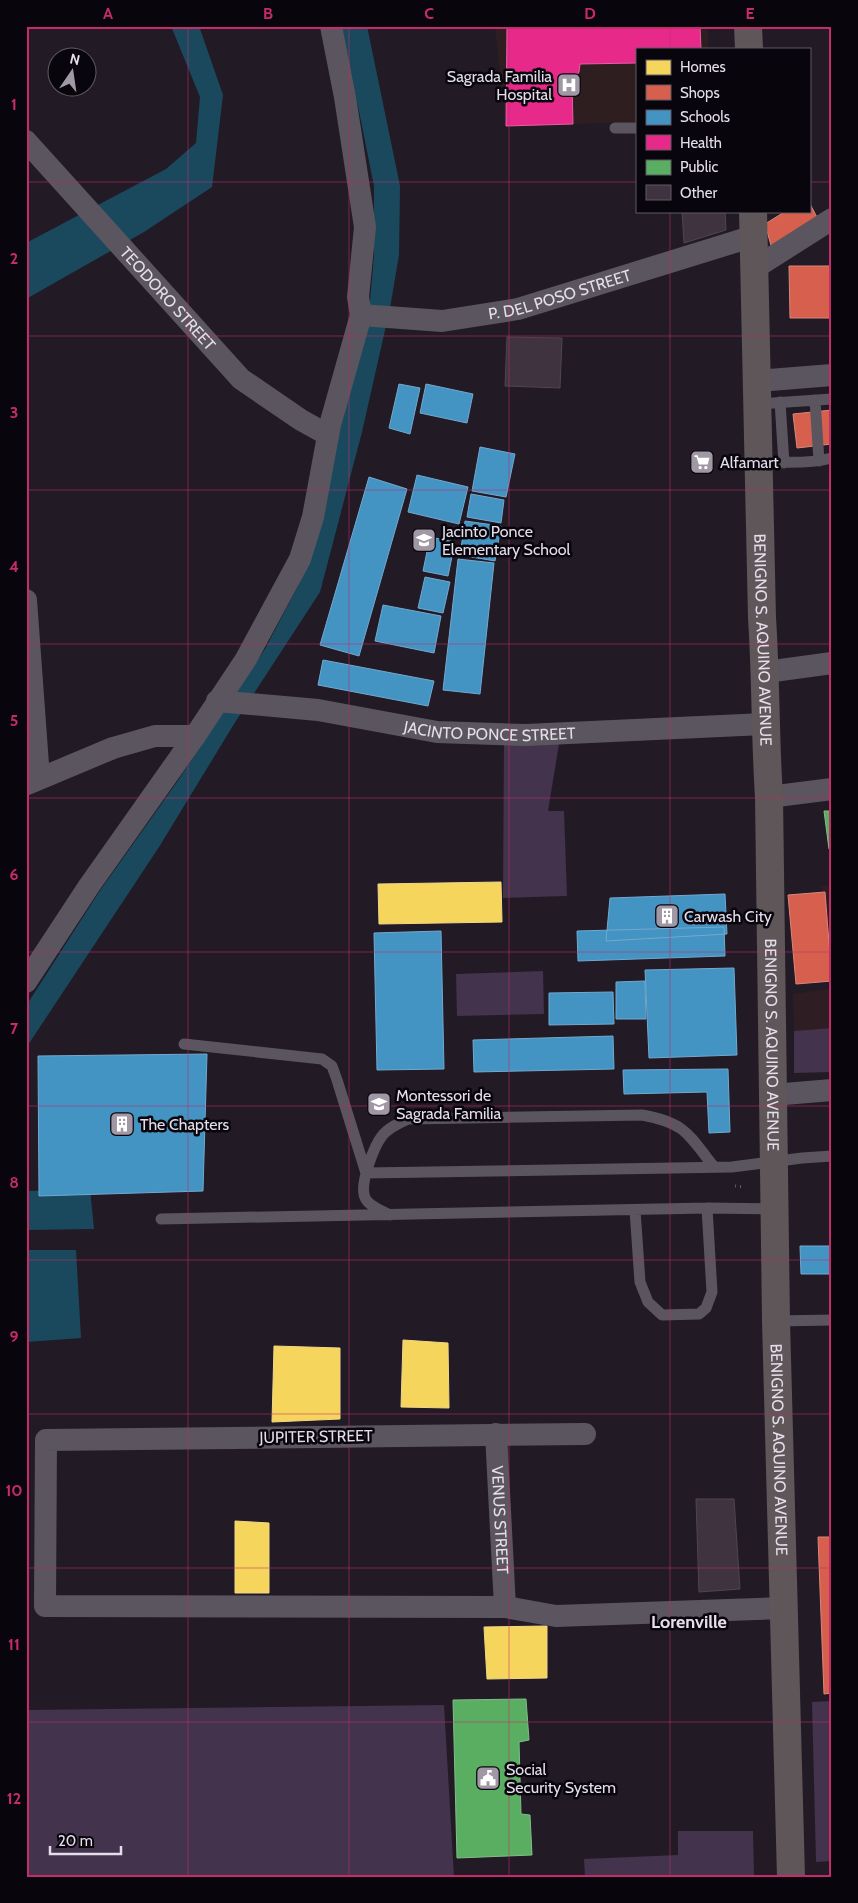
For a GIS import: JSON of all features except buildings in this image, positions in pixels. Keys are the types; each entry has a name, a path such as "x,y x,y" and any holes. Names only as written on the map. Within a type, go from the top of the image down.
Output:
{"main road":[{"path":"748,26 749,48"},
{"name":"BENIGNO S. AQUINO AVENUE","path":"754,224 755,268 772,462 762,618 766,672 765,724 769,797 772,1096 776,1162 776,1321 791,1877"}],"street":[{"path":"26,982 89,886 195,736 246,659 300,560 313,516 328,434 361,315 358,297 365,227 346,97 331,26"},
{"name":"TEODORO STREET","path":"26,141 241,379 301,420 328,434"},
{"path":"755,268 832,219"},
{"name":"P. DEL POSO STREET","path":"361,315 442,321 518,309 754,224"},
{"path":"765,396 832,375"},
{"path":"26,600 33,781 113,748 155,736 195,736"},
{"path":"766,672 832,663"},
{"name":"JACINTO PONCE STREET","path":"217,701 318,710 436,732 526,735 765,724"},
{"path":"769,797 832,789"},
{"path":"772,1096 832,1090"},
{"name":"VENUS STREET","path":"496,1434 505,1607"},
{"name":"JUPITER STREET","path":"505,1607 46,1606 46,1440 585,1434"},
{"path":"505,1607 556,1616 785,1608"}],"lane":[{"path":"615,128 636,128"},
{"path":"765,396 815,400 832,399"},
{"path":"815,400 818,461"},
{"path":"772,462 818,461 832,458"},
{"path":"184,1044 322,1059 332,1066 366,1172"},
{"path":"391,1216 369,1204 364,1194 366,1172 382,1136 398,1123 408,1119 632,1115 667,1119 685,1130 714,1167"},
{"path":"366,1172 732,1167 832,1156"},
{"path":"635,1210 640,1282 648,1302 662,1315 699,1314 706,1308 712,1292 707,1208"},
{"path":"161,1219 391,1216 707,1208 775,1209"},
{"path":"776,1321 832,1320"}],"shaded area":[{"name":"Sagrada Familia Hospital","path":"495,26 708,26 708,48 636,48 636,122 506,126"},
{"path":"504,744 559,744 548,811 564,811 567,896 503,898"},
{"path":"832,885 832,960 821,886"},
{"path":"543,971 544,1014 457,1016 456,974"},
{"path":"832,988 832,1028 794,1031 793,994"},
{"path":"832,1028 832,1072 794,1073 794,1031"},
{"path":"832,1701 832,1861 816,1862 812,1702"},
{"path":"444,1705 454,1877 26,1877 26,1710"},
{"path":"678,1831 753,1831 754,1877 585,1877 584,1859 678,1855"}],"water":[{"path":"171,26 199,26 223,95 212,187 144,232 26,299 26,243 166,169 196,143 200,97"},
{"path":"342,26 367,26 400,186 399,255 390,308 362,432 320,592 234,724 159,847 26,1048 26,1006 99,892 177,782 265,649 299,584 368,324 374,255 374,186"},
{"path":"90,1189 94,1229 26,1230 26,1191"},
{"path":"26,1250 76,1250 81,1338 26,1342"}],"place":[{"name":"Sagrada Familia Hospital","path":"569,85"},
{"name":"Alfamart","path":"702,462"},
{"name":"Jacinto Ponce Elementary School","path":"424,540"},
{"name":"Carwash City","path":"667,916"},
{"name":"Montessori de Sagrada Familia","path":"379,1104"},
{"name":"The Chapters","path":"122,1124"},
{"name":"Social Security System","path":"488,1778"}],"district":[{"name":"Lorenville","path":"689,1622"}]}
